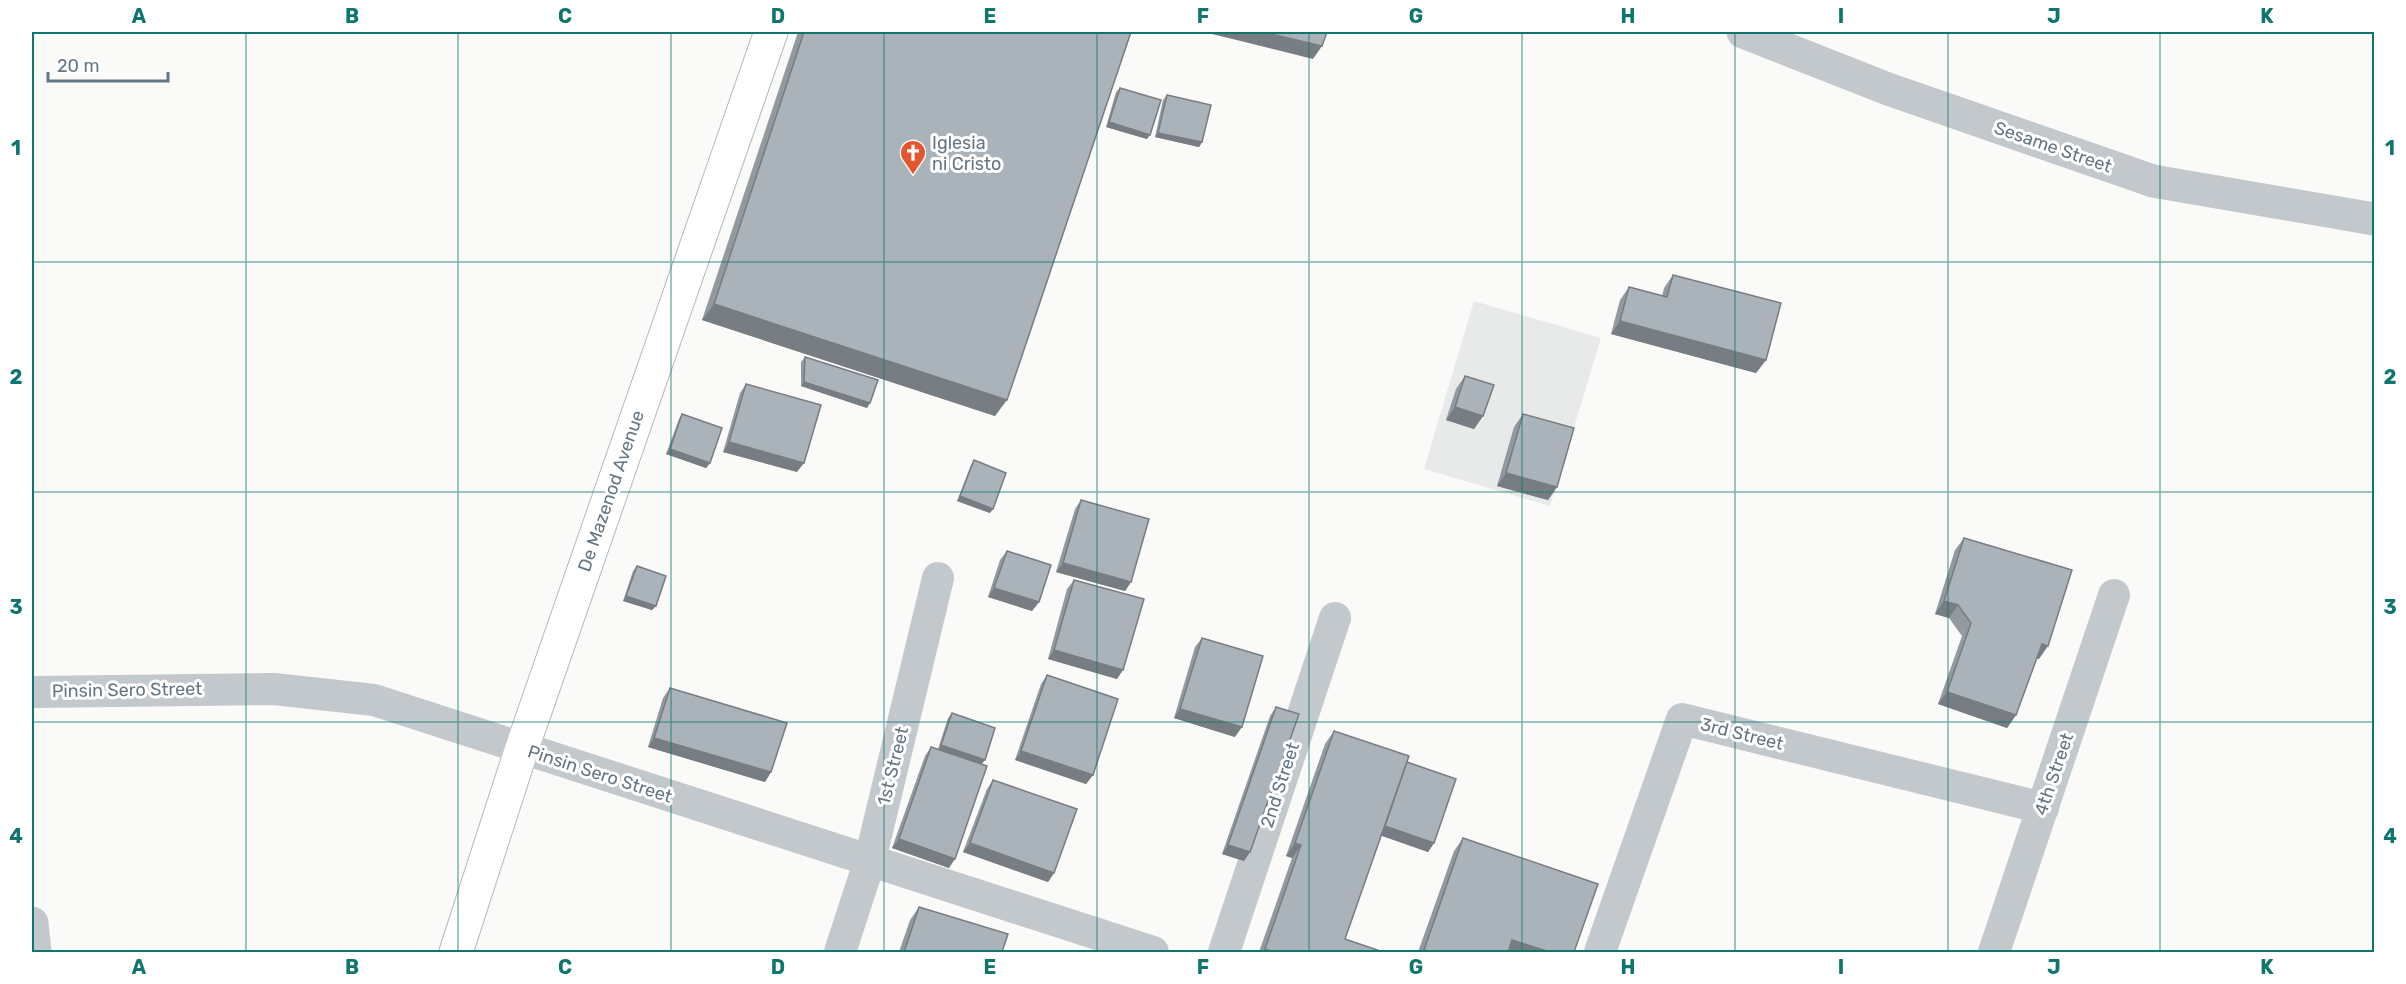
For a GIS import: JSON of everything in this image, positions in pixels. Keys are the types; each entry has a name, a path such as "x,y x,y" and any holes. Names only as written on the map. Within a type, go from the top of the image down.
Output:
{"main road":[{"name":"De Mazenod Avenue","path":"456,952 522,748 771,32"}],"street":[{"name":"Sesame Street","path":"1743,32 1888,89 2153,181 2374,219"},
{"name":"1st Street","path":"840,952 870,860 938,578"},
{"name":"4th Street","path":"1994,952 2114,595"},
{"name":"2nd Street","path":"1224,952 1335,618"},
{"name":"Pinsin Sero Street","path":"32,692 274,689 374,700 1153,952"},
{"name":"3rd Street","path":"1600,952 1682,719 2043,808"},
{"path":"32,923 35,952"}],"shaded area":[{"path":"1474,301 1601,338 1550,506 1424,469"}],"building":[{"name":"Iglesia ni Cristo","path":"804,32 1131,32 1007,400 714,304"},
{"path":"1263,32 1327,32 1322,46"},
{"path":"1120,88 1161,100 1150,135 1109,122"},
{"path":"1167,95 1211,105 1202,142 1158,133"},
{"path":"1673,275 1781,303 1766,360 1620,321 1629,287 1667,297"},
{"path":"805,357 878,380 870,403 804,382"},
{"path":"1465,376 1494,385 1483,416 1455,407"},
{"path":"746,384 821,405 804,463 729,442"},
{"path":"682,414 722,428 710,463 670,449"},
{"path":"1523,414 1574,428 1557,487 1506,473"},
{"path":"974,460 1006,473 993,509 960,496"},
{"path":"1081,500 1149,519 1131,582 1063,563"},
{"path":"1964,538 2072,570 2048,646 2042,644 2016,715 1947,692 1971,623 1958,605 1944,601"},
{"path":"1007,551 1051,565 1039,602 994,588"},
{"path":"637,566 666,576 656,606 626,596"},
{"path":"1074,580 1144,599 1123,670 1054,650"},
{"path":"1202,638 1263,656 1242,727 1180,709"},
{"path":"1047,675 1118,699 1093,775 1021,751"},
{"path":"670,688 787,723 771,772 654,738"},
{"path":"1276,707 1299,714 1250,852 1228,845"},
{"path":"952,713 995,728 985,760 941,745"},
{"path":"1334,731 1409,756 1345,939 1383,952 1274,952 1265,949 1301,845 1295,843"},
{"path":"931,747 987,766 955,859 899,839"},
{"path":"1407,762 1456,779 1434,843 1385,826"},
{"path":"993,780 1077,809 1054,873 970,843"},
{"path":"1463,838 1598,884 1574,952 1550,952 1512,940 1508,952 1432,952 1424,950"},
{"path":"919,907 1008,934 1002,952 904,952"}],"place":[{"name":"Iglesia ni Cristo","path":"913,176"}]}
